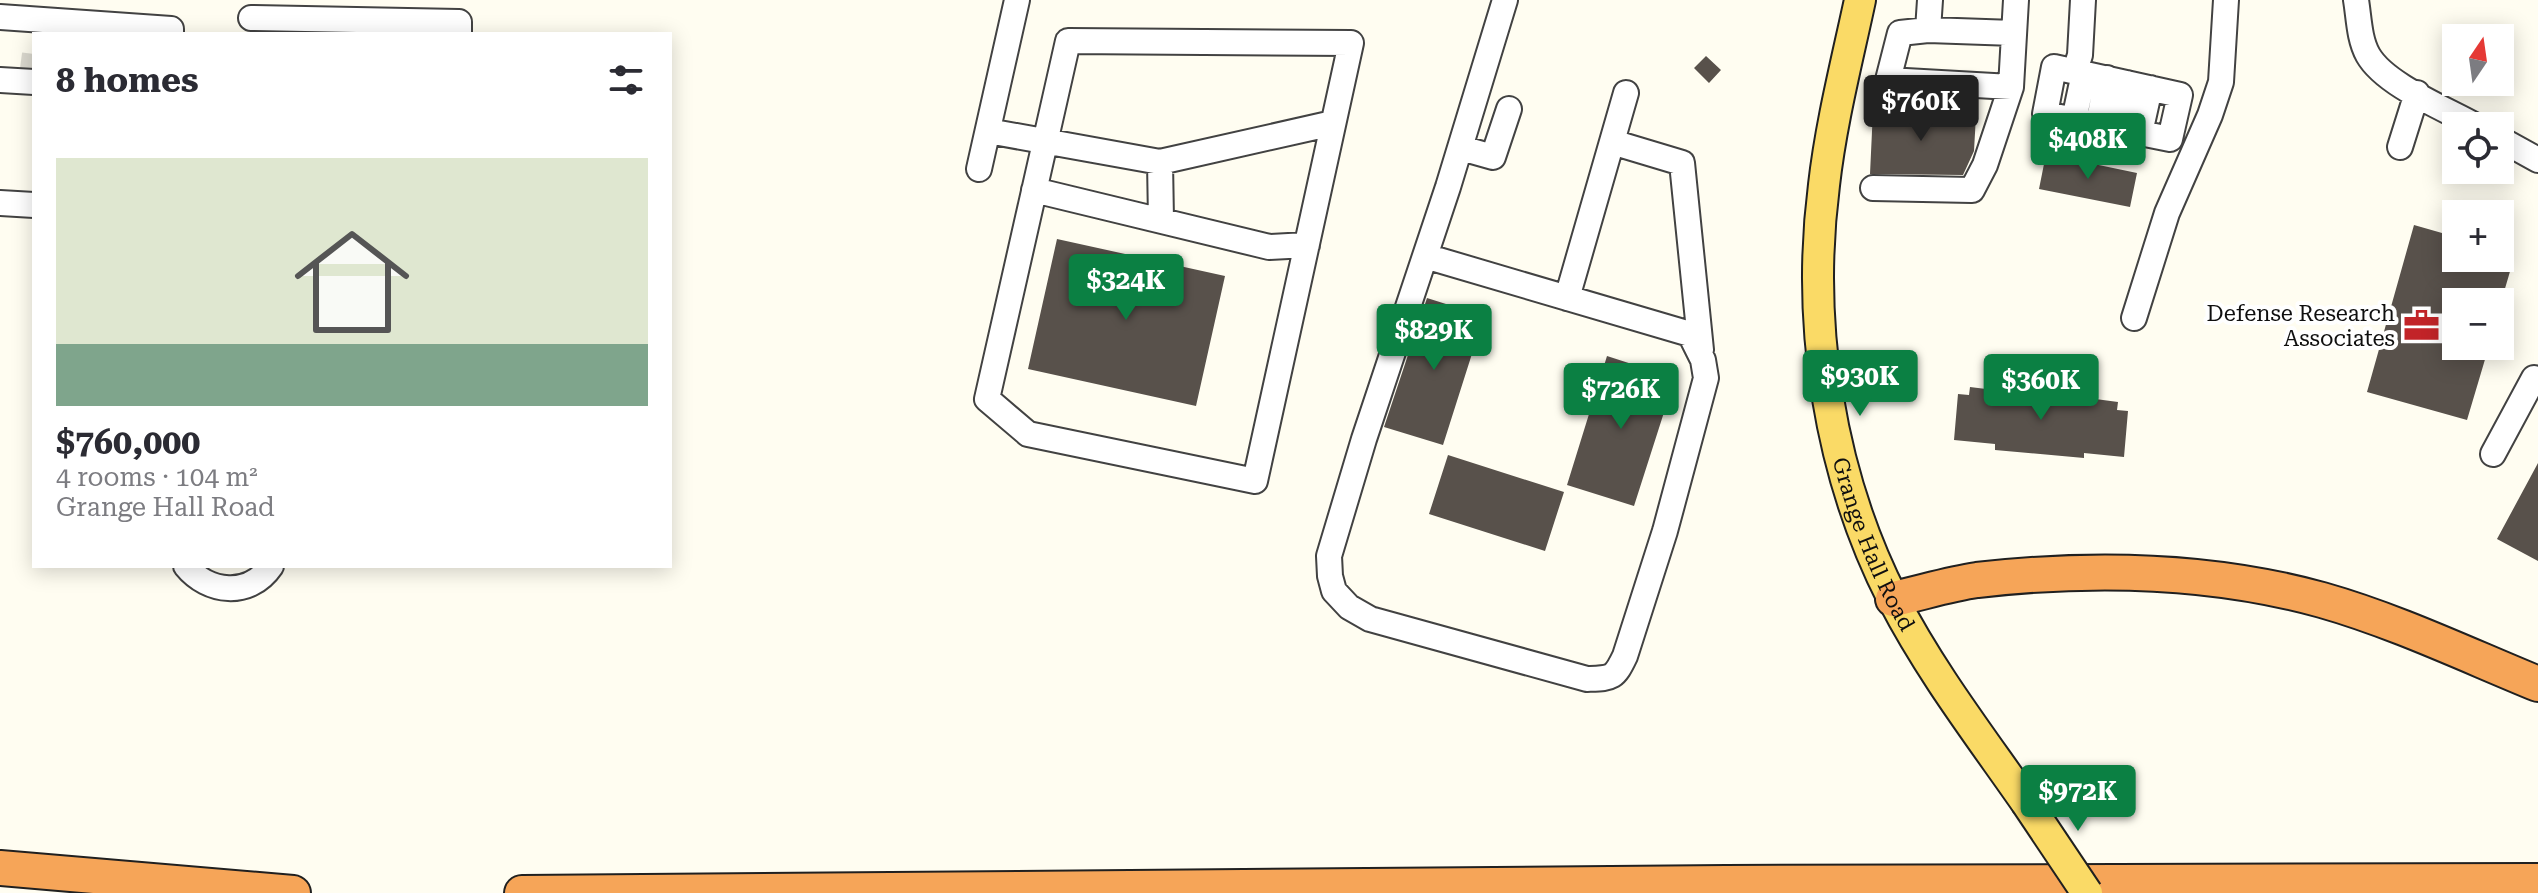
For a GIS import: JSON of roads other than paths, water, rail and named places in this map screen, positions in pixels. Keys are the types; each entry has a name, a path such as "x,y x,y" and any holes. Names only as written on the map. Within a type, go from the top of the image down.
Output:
{"highway":[{"path":"1893,599 1974,581 2069,573 2145,573 2226,580 2321,600 2366,614 2538,684"},
{"path":"0,868 293,893"},
{"path":"522,893 2538,881"}],"main road":[{"name":"Grange Hall Road","path":"1860,0 1825,172 1819,230 1818,300 1827,388 1842,466 1864,533 1893,599 1937,674 2087,893"}],"street":[{"path":"979,169 1017,0"},
{"path":"1505,0 1461,148 1364,439 1329,556 1330,576 1334,591 1349,607 1370,619 1587,679 1610,678 1616,674 1625,656 1665,531 1706,378 1682,163 1612,142"},
{"path":"1928,30 1930,0"},
{"path":"1873,188 1972,190 1985,165 2011,87 2016,0"},
{"path":"2083,0 2080,55 2109,79"},
{"path":"2134,318 2167,213 2221,82 2226,0"},
{"path":"2356,0 2361,35 2368,55 2386,75 2451,112"},
{"path":"0,17 37,27 171,29 171,32"},
{"path":"251,17 459,22 459,32"},
{"path":"2011,87 1888,80 1900,33 1928,30 2014,33"},
{"path":"1068,41 1351,43 1333,123 1255,481 1028,434 987,399 1068,41"},
{"path":"2197,145 2045,114 2054,67 2214,102"},
{"path":"0,80 32,78"},
{"path":"2108,126 2109,79"},
{"path":"2108,126 2109,79"},
{"path":"1567,298 1626,93"},
{"path":"2400,147 2417,93"},
{"path":"2170,139 2180,95"},
{"path":"1461,148 1493,157 1509,109"},
{"path":"988,131 1160,162 1333,123"},
{"path":"2514,147 2538,160"},
{"path":"1160,162 1161,220"},
{"path":"1034,190 1269,247 1307,245"},
{"path":"0,203 32,205"},
{"path":"1425,256 1690,334 1702,356"},
{"path":"2493,454 2534,378 2538,380"},
{"path":"188,568 202,582 226,589 250,584 269,568"}],"place":[{"name":"Defense Research Associates","path":"2421,326"}]}
